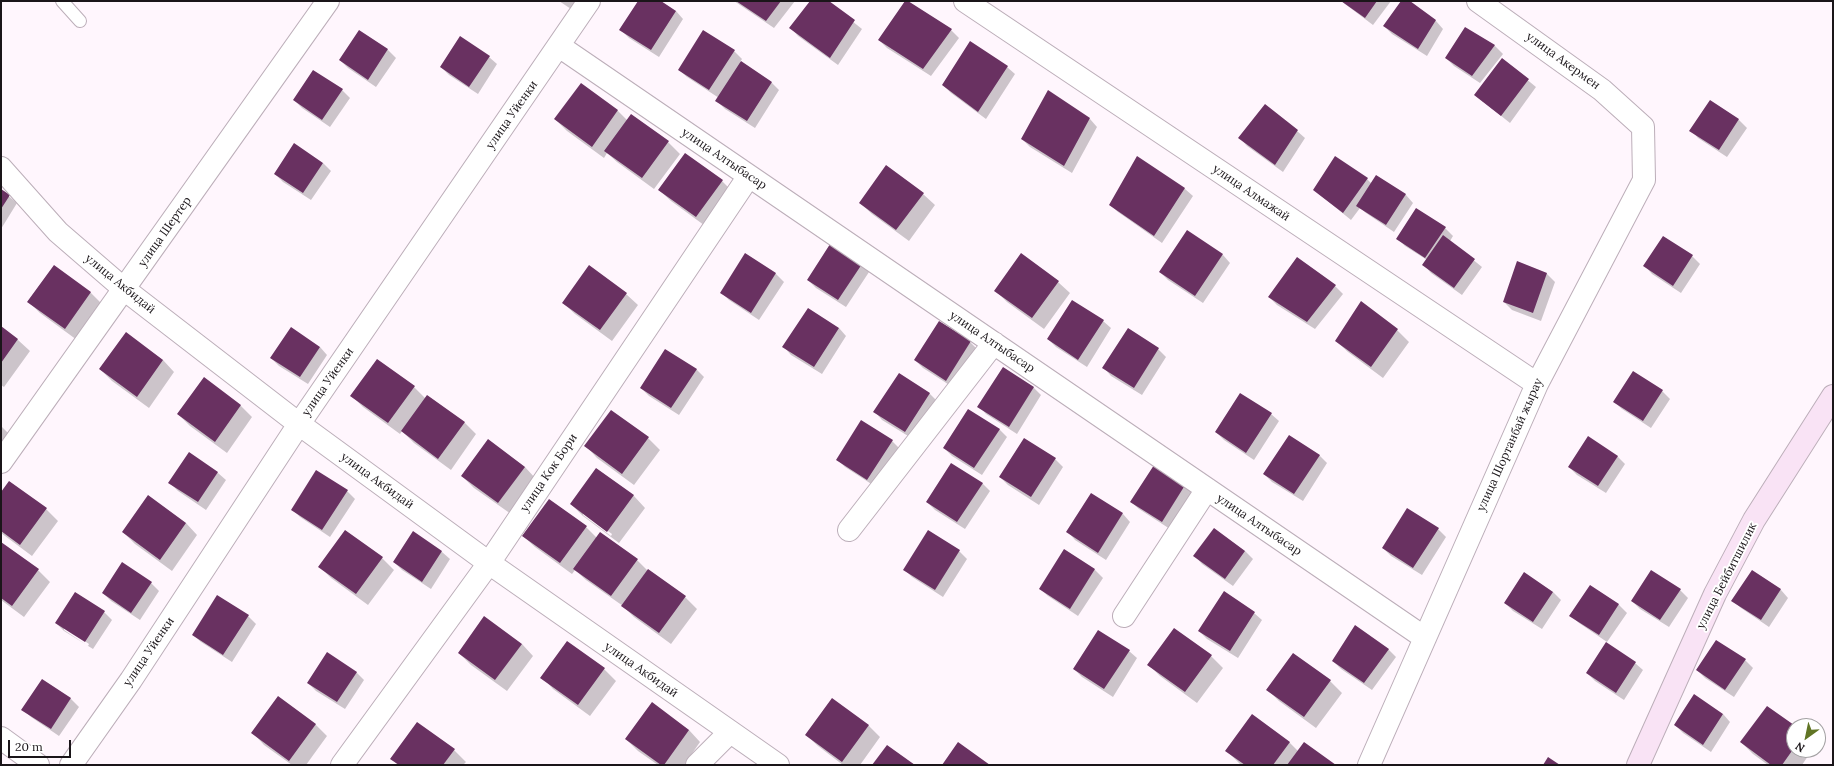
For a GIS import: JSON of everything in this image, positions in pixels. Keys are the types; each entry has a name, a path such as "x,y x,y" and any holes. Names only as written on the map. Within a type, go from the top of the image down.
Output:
{"street":[{"name":"улица Шертер","path":"1,462 328,1"},
{"name":"улица Уйенки","path":"71,765 131,680 299,424 590,1"},
{"name":"улица Алмажай","path":"965,1 1537,384"},
{"name":"улица Акермен","path":"1478,1 1602,90 1643,127"},
{"name":"улица Алтыбасар","path":"559,46 1425,638"},
{"name":"улица Шортанбай жырау","path":"1369,765 1537,384 1644,180 1643,127"},
{"name":"улица Акбидай","path":"1,168 58,232 124,289 299,424 488,563 778,765"},
{"name":"улица Кок Бори","path":"342,765 488,563 749,176"},
{"path":"849,530 994,343"},
{"name":"улица Бейбитшилик","path":"1638,765 1715,594 1754,520 1833,396"},
{"path":"1124,616 1207,489"},
{"path":"697,765 730,732"},
{"path":"1,738 38,765"}],"lane":[{"path":"62,1 80,21"}],"building":[{"path":"638,1 661,1 676,11 651,50 619,30"},
{"path":"736,1 781,1 766,21"},
{"path":"810,1 829,1 855,20 830,58 789,28"},
{"path":"905,1 908,1 952,29 923,69 878,40"},
{"path":"1341,1 1377,1 1365,18"},
{"path":"1401,1 1410,1 1436,20 1418,49 1383,26"},
{"path":"1465,27 1495,45 1472,76 1445,58"},
{"path":"359,30 388,49 368,80 339,60"},
{"path":"703,30 735,50 709,90 678,70"},
{"path":"460,36 490,56 469,87 440,67"},
{"path":"970,41 1008,66 978,112 942,85"},
{"path":"1502,58 1529,79 1501,116 1474,95"},
{"path":"741,61 772,82 747,121 715,101"},
{"path":"313,70 343,89 322,120 293,100"},
{"path":"581,83 618,110 592,147 554,119"},
{"path":"1048,90 1090,118 1064,166 1021,139"},
{"path":"1710,100 1739,119 1719,150 1689,131"},
{"path":"1265,104 1298,130 1275,165 1238,138"},
{"path":"631,114 669,141 642,178 604,151"},
{"path":"294,143 323,163 303,193 274,174"},
{"path":"685,153 723,180 696,217 658,190"},
{"path":"1137,156 1185,188 1154,236 1109,205"},
{"path":"1335,156 1368,178 1343,213 1313,190"},
{"path":"886,165 924,193 896,230 859,203"},
{"path":"1376,175 1406,194 1386,225 1356,206"},
{"path":"1,189 10,195 1,209"},
{"path":"1416,208 1446,227 1425,258 1396,239"},
{"path":"1187,230 1223,254 1195,296 1159,272"},
{"path":"1443,235 1475,259 1454,288 1422,265"},
{"path":"1663,236 1693,255 1673,286 1643,266"},
{"path":"832,241 864,261 838,300 807,280"},
{"path":"745,253 776,273 751,313 720,293"},
{"path":"1021,253 1059,281 1032,318 994,291"},
{"path":"1297,257 1336,285 1307,322 1268,297"},
{"path":"1517,261 1547,273 1533,313 1503,302"},
{"path":"54,265 91,292 65,329 27,302"},
{"path":"589,265 627,293 600,330 562,303"},
{"path":"1072,300 1104,320 1078,360 1047,339"},
{"path":"1361,301 1398,329 1371,367 1335,341"},
{"path":"808,308 839,328 814,367 782,347"},
{"path":"939,321 971,341 946,381 914,360"},
{"path":"1,326 18,339 1,363"},
{"path":"291,327 320,347 300,377 270,358"},
{"path":"1128,328 1159,348 1134,388 1102,368"},
{"path":"126,332 163,360 137,397 99,369"},
{"path":"665,349 697,369 671,408 640,388"},
{"path":"377,359 415,386 388,423 350,396"},
{"path":"1003,367 1034,387 1009,427 977,407"},
{"path":"1633,371 1663,390 1643,421 1613,402"},
{"path":"899,373 930,393 905,432 873,412"},
{"path":"204,377 241,405 215,442 177,414"},
{"path":"1240,393 1272,413 1246,453 1215,432"},
{"path":"427,395 465,422 438,459 401,431"},
{"path":"968,409 1000,429 974,468 943,448"},
{"path":"611,410 649,437 622,474 584,446"},
{"path":"861,420 893,440 867,480 836,460"},
{"path":"1289,435 1320,455 1294,494 1263,474"},
{"path":"1588,436 1618,456 1598,486 1568,467"},
{"path":"1024,438 1056,458 1031,497 999,477"},
{"path":"488,439 525,467 498,503 461,476"},
{"path":"189,452 218,472 198,502 168,483"},
{"path":"1156,462 1187,482 1162,522 1130,502"},
{"path":"951,463 983,483 957,522 926,502"},
{"path":"596,468 634,495 607,532 570,504"},
{"path":"316,470 348,490 322,530 291,510"},
{"path":"9,481 47,508 20,545 1,531 1,492"},
{"path":"1091,493 1123,513 1098,553 1066,532"},
{"path":"148,495 186,523 160,560 122,532"},
{"path":"549,499 587,526 560,563 522,536"},
{"path":"1407,508 1439,528 1413,568 1382,548"},
{"path":"1214,528 1245,551 1225,579 1193,556"},
{"path":"345,530 383,557 356,594 318,567"},
{"path":"928,530 960,550 935,590 903,570"},
{"path":"413,531 442,551 422,582 393,562"},
{"path":"600,532 638,559 611,596 573,569"},
{"path":"1,542 39,569 12,606 1,598"},
{"path":"1064,549 1095,569 1070,609 1039,589"},
{"path":"122,562 152,582 131,613 102,593"},
{"path":"648,569 686,596 659,633 621,606"},
{"path":"1651,570 1681,589 1660,620 1631,601"},
{"path":"1752,570 1781,589 1761,620 1731,601"},
{"path":"1524,572 1553,592 1533,622 1504,603"},
{"path":"1590,585 1619,604 1599,635 1569,616"},
{"path":"1224,591 1255,612 1230,651 1198,631"},
{"path":"75,592 105,611 85,642 55,623"},
{"path":"217,595 249,615 223,655 192,635"},
{"path":"484,616 522,644 495,680 458,653"},
{"path":"1355,625 1389,649 1364,683 1332,661"},
{"path":"1174,628 1212,655 1185,692 1147,665"},
{"path":"1098,630 1130,650 1104,689 1073,669"},
{"path":"1716,640 1746,659 1725,690 1696,670"},
{"path":"567,641 605,668 578,705 540,678"},
{"path":"1606,642 1636,662 1616,693 1586,673"},
{"path":"327,652 357,672 337,702 307,683"},
{"path":"1293,653 1331,680 1304,717 1266,690"},
{"path":"42,679 71,698 51,729 21,710"},
{"path":"1694,694 1723,714 1703,745 1674,725"},
{"path":"278,696 316,724 289,761 251,733"},
{"path":"832,698 869,725 842,762 805,735"},
{"path":"652,702 689,730 664,765 661,765 625,739"},
{"path":"1767,706 1786,719 1787,758 1782,765 1771,765 1740,742"},
{"path":"1252,714 1290,742 1273,765 1245,765 1225,751"},
{"path":"417,722 455,749 443,765 399,765 390,759"},
{"path":"958,742 990,765 942,765"},
{"path":"1304,742 1336,765 1287,765"},
{"path":"887,745 915,765 872,765"},
{"path":"1548,757 1560,765 1543,765"}]}
